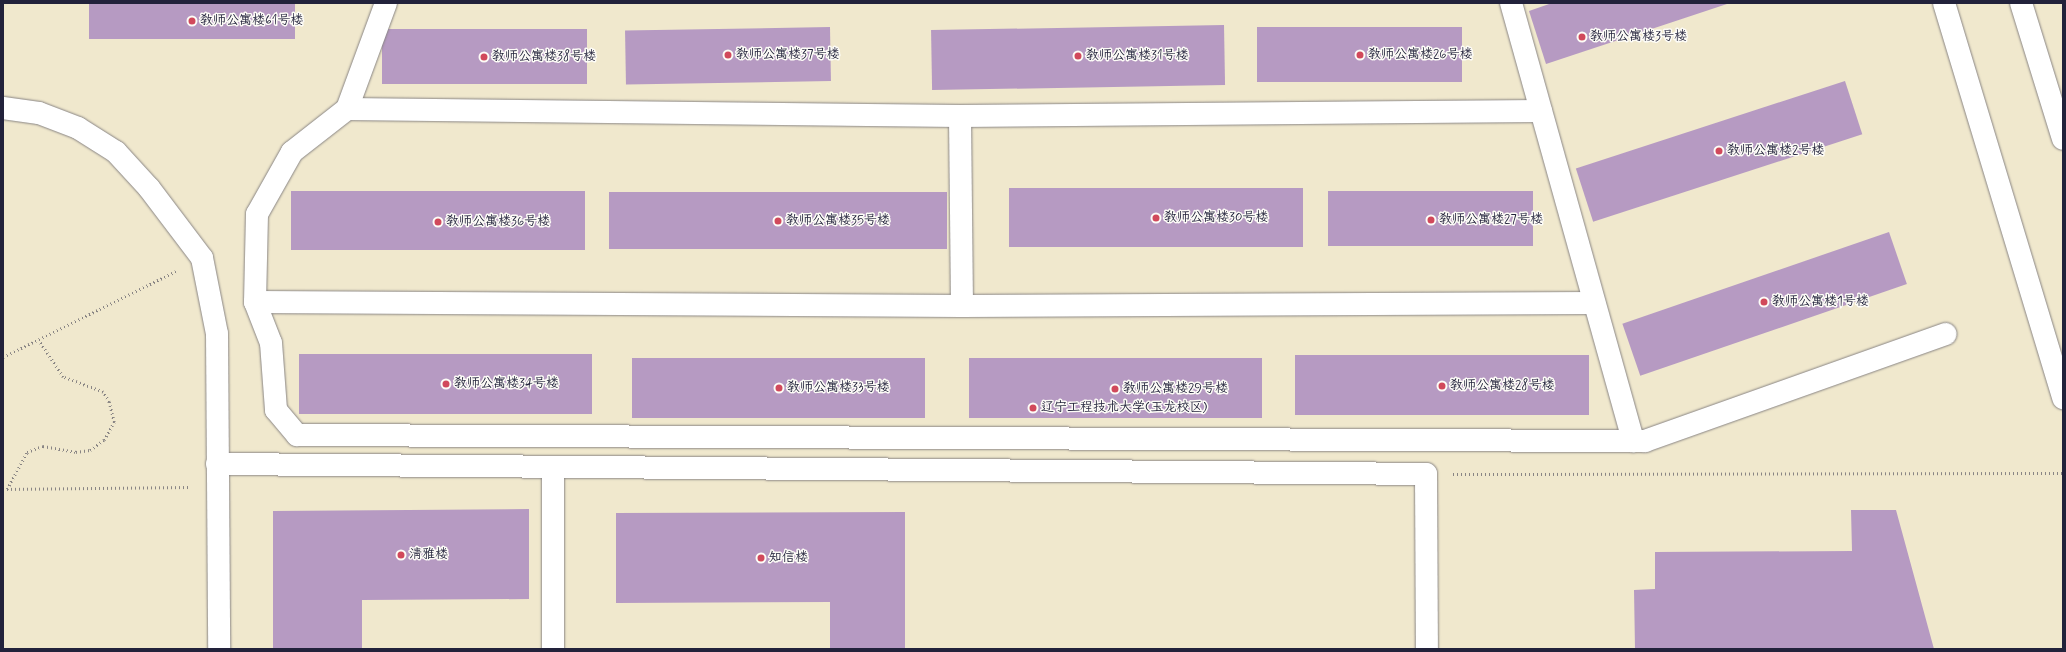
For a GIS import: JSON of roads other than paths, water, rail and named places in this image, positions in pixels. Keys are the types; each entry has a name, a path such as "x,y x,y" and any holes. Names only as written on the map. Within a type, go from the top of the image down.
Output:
{"street":[{"path":"386,3 347,109 292,152 257,214 255,302 271,343 276,410 297,436 1645,441 1945,334"},
{"path":"1511,3 1632,441"},
{"path":"1944,3 2063,398"},
{"path":"2022,3 2063,139"},
{"path":"3,108 39,113 78,128 116,152 149,188 202,258 218,334 217,464 219,649"},
{"path":"347,109 960,116 1541,112"},
{"path":"960,116 962,306"},
{"path":"255,302 962,306 1594,303"},
{"path":"217,464 553,468 1426,474 1427,649"},
{"path":"553,468 553,649"}],"place":[{"name":"教师公寓楼61号楼","path":"192,21"},
{"name":"教师公寓楼3号楼","path":"1582,37"},
{"name":"教师公寓楼37号楼","path":"728,55"},
{"name":"教师公寓楼26号楼","path":"1360,55"},
{"name":"教师公寓楼31号楼","path":"1078,56"},
{"name":"教师公寓楼38号楼","path":"484,57"},
{"name":"教师公寓楼2号楼","path":"1719,151"},
{"name":"教师公寓楼30号楼","path":"1156,218"},
{"name":"教师公寓楼27号楼","path":"1431,220"},
{"name":"教师公寓楼35号楼","path":"778,221"},
{"name":"教师公寓楼36号楼","path":"438,222"},
{"name":"教师公寓楼1号楼","path":"1764,302"},
{"name":"教师公寓楼34号楼","path":"446,384"},
{"name":"教师公寓楼28号楼","path":"1442,386"},
{"name":"教师公寓楼33号楼","path":"779,388"},
{"name":"教师公寓楼29号楼","path":"1115,389"},
{"name":"辽宁工程技术大学(玉龙校区)","path":"1033,408"},
{"name":"清雅楼","path":"401,555"},
{"name":"知信楼","path":"761,558"}]}
